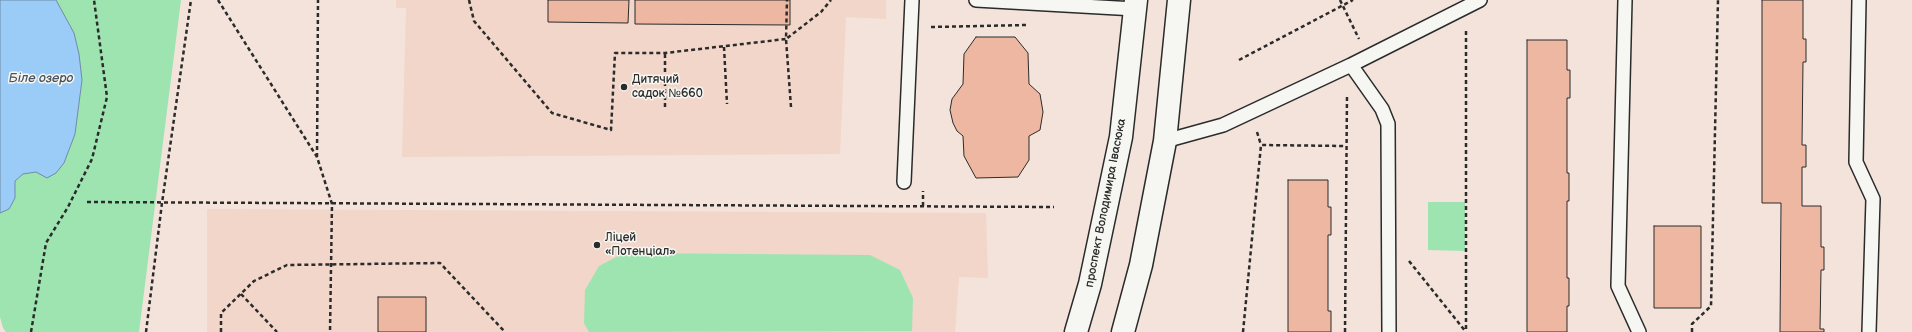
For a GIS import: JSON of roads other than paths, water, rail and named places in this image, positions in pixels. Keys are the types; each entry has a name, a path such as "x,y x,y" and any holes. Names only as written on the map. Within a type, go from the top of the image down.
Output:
{"main road":[{"path":"1124,332 1141,265 1165,141 1179,0"},
{"name":"проспект Володимира Івасюка","path":"1076,332 1090,284 1121,137 1135,4"}],"lane":[{"path":"904,182 912,0"},
{"path":"976,0 1135,4"},
{"path":"1165,141 1223,125 1349,66 1480,0"},
{"path":"1625,0 1618,286 1639,332"},
{"path":"1859,0 1856,162 1873,199 1869,332"},
{"path":"1349,66 1382,110 1388,124 1389,332"}],"water":[{"name":"Біле озеро","path":"0,0 56,0 74,33 79,54 82,80 75,134 64,163 56,173 47,178 36,172 23,174 15,181 15,198 9,209 0,213"}],"place":[{"name":"Дитячий садок №660","path":"624,87"},
{"name":"Ліцей «Потенціал»","path":"597,245"}]}
